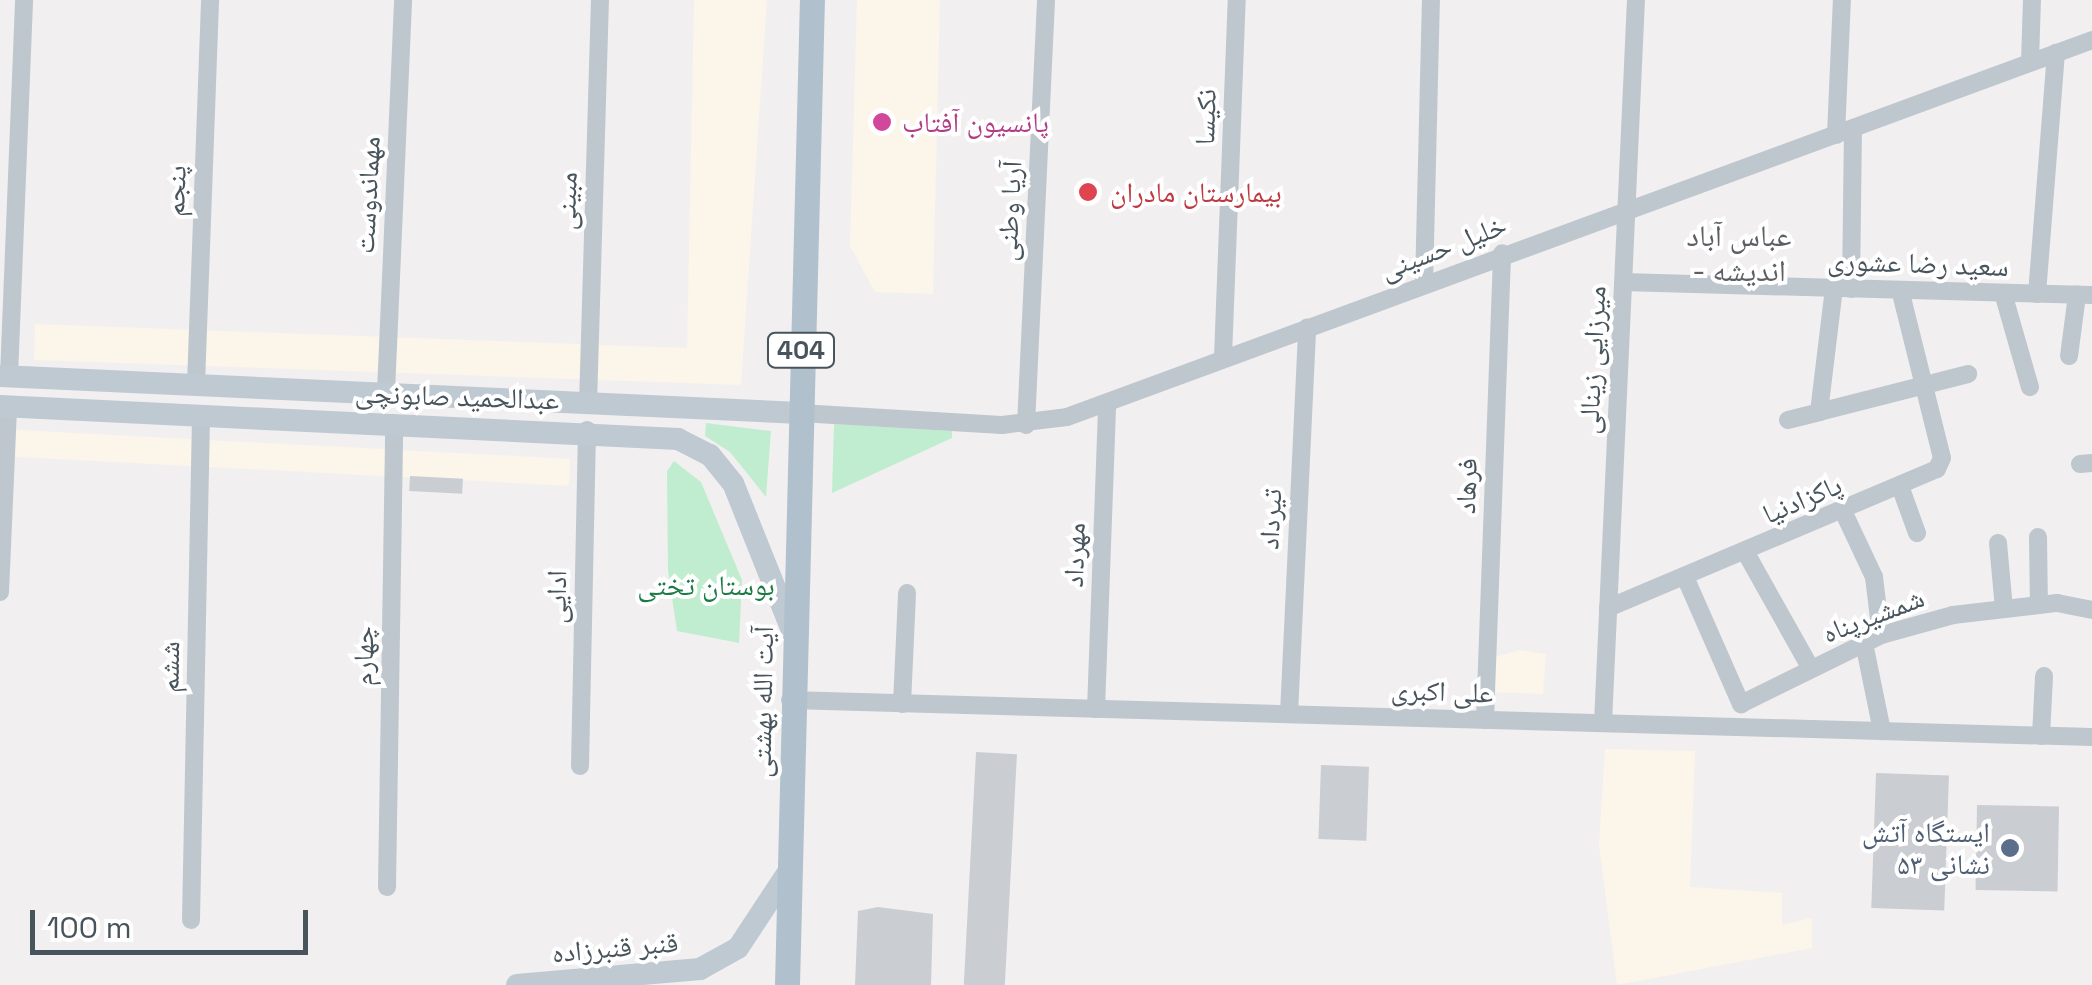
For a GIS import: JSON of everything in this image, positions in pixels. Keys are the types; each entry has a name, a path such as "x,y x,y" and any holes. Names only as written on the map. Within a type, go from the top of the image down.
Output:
{"main road":[{"name":"آیت الله بهشتی","path":"787,985 790,700 812,0"},
{"name":"عبدالحمید صابونچی","path":"4,376 800,413"},
{"path":"4,376 4,406"},
{"path":"586,430 588,404"},
{"name":"عبدالحمید صابونچی","path":"4,406 586,430 678,439 718,464 752,519 793,633"},
{"name":"قنبر قنبرزاده","path":"517,985 700,970 738,948 790,869"}],"street":[{"path":"4,376 24,0"},
{"name":"پنجم","path":"196,384 210,0"},
{"name":"مهماندوست","path":"386,392 404,0"},
{"name":"مبینی","path":"588,404 600,0"},
{"name":"آریا وطنی","path":"1026,424 1046,0"},
{"name":"نکیسا","path":"1224,357 1237,0"},
{"path":"1424,284 1431,0"},
{"name":"میرزایی زینالی","path":"1603,723 1636,0"},
{"path":"1819,412 1842,288 1842,0"},
{"path":"2030,62 2032,0"},
{"name":"خلیل حسینی","path":"800,413 1026,424 1107,403 1502,253 1626,212 2092,40"},
{"path":"2037,294 2056,52"},
{"name":"فرهاد","path":"1485,720 1502,253"},
{"name":"سعید رضا عشوری","path":"1623,282 2084,295"},
{"path":"1900,290 1924,388"},
{"path":"2003,293 2030,387"},
{"path":"2069,356 2084,295"},
{"name":"تیرداد","path":"1288,714 1307,327"},
{"path":"1788,420 1968,374"},
{"name":"پاکزادنیا","path":"1608,608 1686,579 1900,486 1941,464 1924,388"},
{"name":"مهرداد","path":"1096,709 1107,403"},
{"path":"0,592 4,406"},
{"name":"ششم","path":"191,920 201,416"},
{"name":"چهارم","path":"387,887 394,425"},
{"name":"ادایی","path":"580,766 586,430"},
{"path":"1900,486 1917,533"},
{"path":"1843,510 1874,577 1881,635"},
{"path":"2038,537 2039,605"},
{"path":"1998,543 2004,609"},
{"path":"1746,553 1811,669"},
{"name":"شمشیرپناه","path":"1686,579 1741,704 1864,648 1881,635 2004,609 2039,605 2092,610"},
{"path":"902,704 907,593"},
{"path":"1864,648 1882,731"},
{"path":"2041,736 2044,676"},
{"name":"علی‌ اکبری","path":"790,700 2092,737"}],"shaded area":[{"path":"694,0 767,0 741,385 34,360 35,324 687,348"},
{"path":"857,0 940,0 933,294 875,292 850,246"},
{"path":"0,429 570,459 569,486 0,456"},
{"path":"1519,650 1546,654 1543,694 1490,692 1492,658"},
{"path":"1605,749 1695,751 1690,887 1782,893 1782,925 1812,918 1812,948 1617,985 1599,845"}],"green space":[{"path":"706,423 771,431 766,497 730,452 705,436"},
{"path":"834,424 952,431 952,438 832,493"},
{"name":"بوستان تختی","path":"674,461 701,482 742,580 739,643 677,631 668,571 667,471"}],"building":[{"path":"410,476 463,479 462,494 409,491"},
{"path":"976,752 1017,754 1005,985 964,985"},
{"path":"1321,765 1369,767 1366,841 1318,839"},
{"path":"1876,773 1949,776 1944,910 1871,908"},
{"path":"1977,805 2059,806 2058,891 1976,890"},
{"path":"878,907 933,914 931,985 855,985 858,911"}],"place":[{"name":"پانسیون آفتاب","path":"882,122"},
{"name":"بیمارستان مادران","path":"1088,192"},
{"name":"ایستگاه آتش نشانی ۵۳","path":"2010,848"}],"district":[{"name":"عباس آباد - اندیشه","path":"1739,253"}]}
